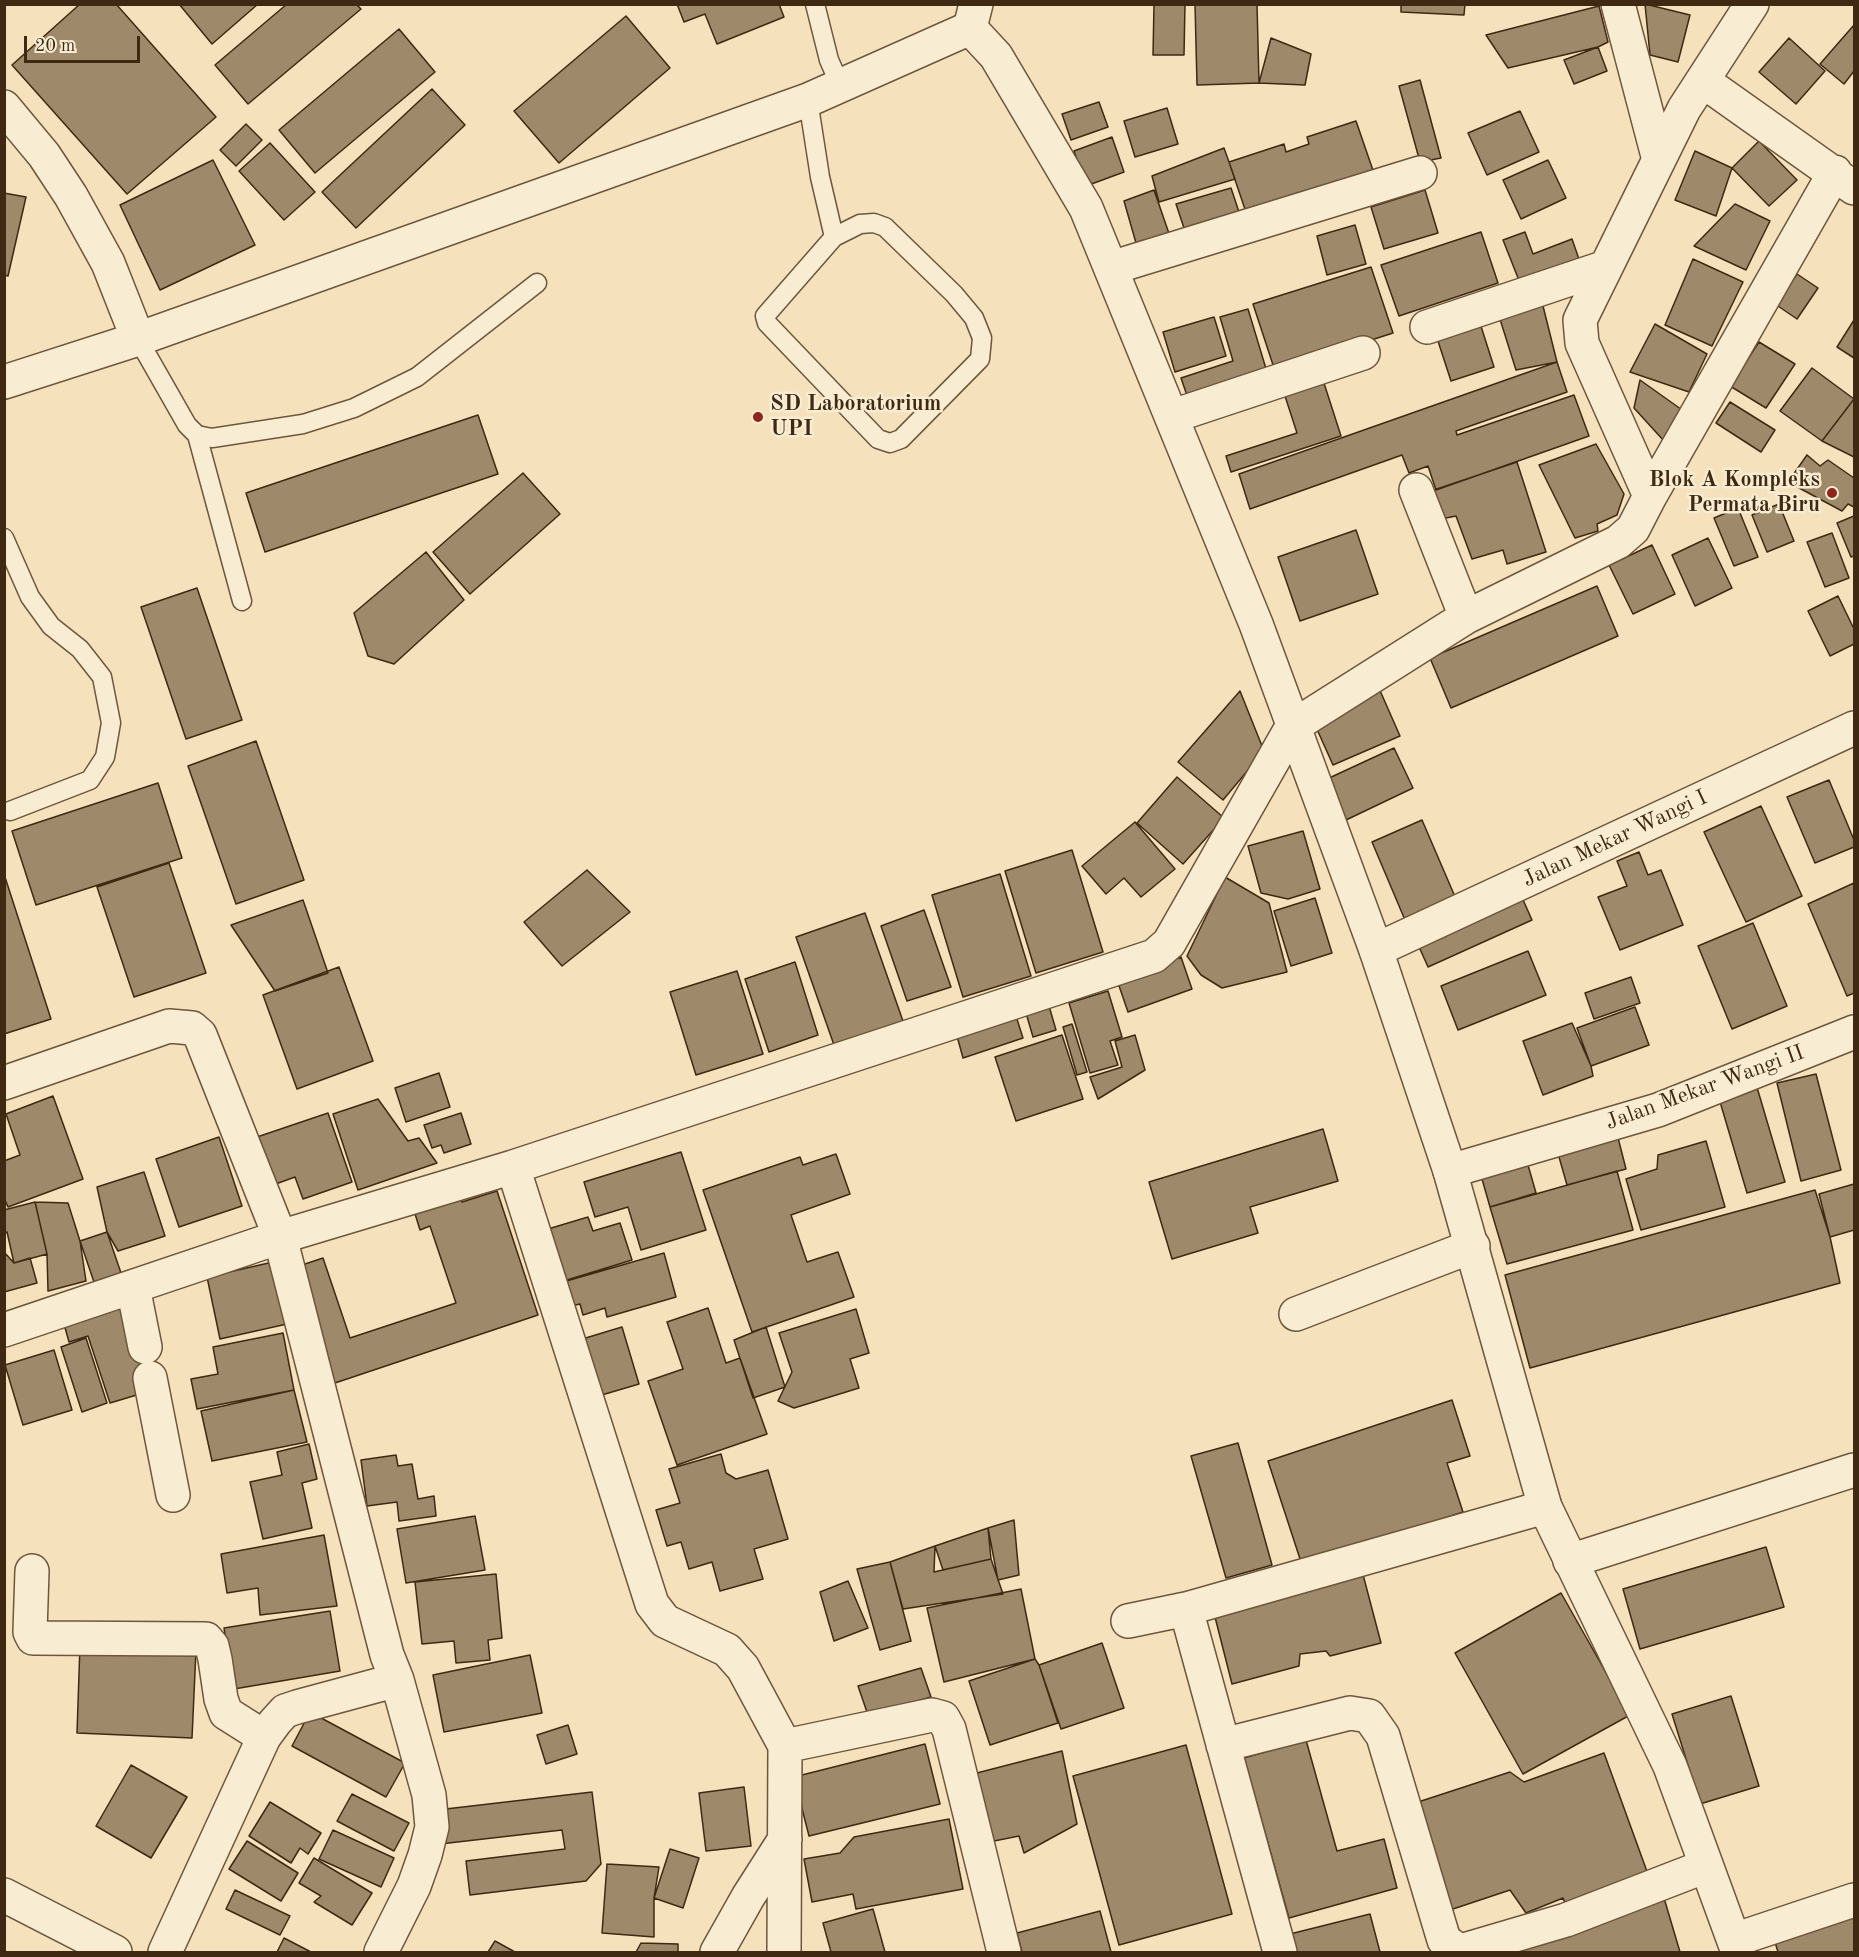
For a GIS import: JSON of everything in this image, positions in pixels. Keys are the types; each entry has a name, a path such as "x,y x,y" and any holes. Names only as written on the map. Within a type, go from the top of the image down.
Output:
{"street":[{"path":"1618,4 1659,160"},
{"path":"1650,496 1582,343 1580,320 1684,109 1752,4"},
{"path":"4,382 138,339 808,100 841,87 973,16 1086,208 1173,416 1256,624 1292,728 1376,950 1450,1171 1545,1507 1670,1766 1736,1946 1854,1900"},
{"path":"4,1330 280,1237 513,1167 1154,956 1169,942 1292,728 1466,617 1618,542 1633,529 1650,496 1845,180 1703,81"},
{"path":"4,107 44,155 71,196 108,263 138,339"},
{"path":"1111,268 1420,173"},
{"path":"1426,327 1606,267"},
{"path":"1173,416 1363,353"},
{"path":"1416,490 1466,617"},
{"name":"Jalan Mekar Wangi I","path":"1376,950 1854,728"},
{"path":"4,1083 169,1026 192,1028 200,1035 280,1237 387,1655 397,1680 429,1795 432,1827 414,1886 381,1953"},
{"name":"Jalan Mekar Wangi II","path":"1450,1171 1658,1110 1854,1032"},
{"path":"513,1167 652,1604 665,1621 727,1650 743,1668 785,1746 784,1953"},
{"path":"1296,1314 1473,1246"},
{"path":"133,1287 173,1494"},
{"path":"1570,1561 1854,1470"},
{"path":"1128,1621 1186,1609 1545,1507"},
{"path":"32,1571 30,1632 33,1638 206,1639 215,1659 221,1699 226,1713 264,1737"},
{"path":"1186,1609 1280,1953"},
{"path":"165,1953 264,1737 285,1711 397,1680"},
{"path":"1223,1745 1350,1713 1369,1716 1383,1736 1444,1940 1455,1948 1464,1950 1566,1920 1706,1866"},
{"path":"785,1746 932,1715 943,1718 950,1729 1004,1953"},
{"path":"717,1953 748,1897 785,1839"},
{"path":"4,1894 115,1953"}],"lane":[{"path":"815,4 829,60 841,87"},
{"path":"808,100 820,177 834,237"},
{"path":"874,223 885,227 954,294 974,318 982,339 980,358 901,439 890,443 878,439 767,323 765,316 768,309 834,237 860,224 874,223"},
{"path":"197,435 212,438 303,424 354,408 417,377 537,283"},
{"path":"138,339 187,425 197,435 242,601"},
{"path":"4,538 30,597 51,626 80,649 102,677 111,723 105,757 90,780 10,811"}],"building":[{"path":"80,4 116,4 216,117 127,194 12,65"},
{"path":"179,4 258,4 212,44"},
{"path":"287,4 356,4 361,9 248,104 215,65"},
{"path":"677,4 779,4 784,17 717,44 705,14 684,22"},
{"path":"1154,4 1185,4 1184,55 1153,55"},
{"path":"1195,4 1257,4 1259,83 1197,85"},
{"path":"1401,4 1465,4 1464,15 1401,12"},
{"path":"1645,4 1690,15 1678,62 1650,55"},
{"path":"1599,6 1608,42 1598,47 1508,68 1486,35"},
{"path":"626,16 670,68 559,163 514,111"},
{"path":"1854,25 1854,71 1844,84 1820,64"},
{"path":"399,29 435,72 315,173 279,130"},
{"path":"1271,38 1311,54 1305,85 1259,83"},
{"path":"1789,38 1825,71 1796,104 1759,72"},
{"path":"1598,47 1607,71 1574,84 1564,60"},
{"path":"1420,80 1441,158 1420,162 1399,86"},
{"path":"432,89 465,125 356,228 322,192"},
{"path":"1099,102 1108,127 1071,140 1062,114"},
{"path":"1167,108 1178,144 1135,157 1124,121"},
{"path":"1520,111 1539,152 1487,175 1468,133"},
{"path":"1356,121 1377,182 1250,224 1229,162 1284,144 1286,152 1309,144 1307,137"},
{"path":"246,124 262,140 236,166 220,150"},
{"path":"1112,137 1124,172 1086,186 1074,151"},
{"path":"1759,141 1797,180 1769,206 1732,168"},
{"path":"270,143 315,192 284,220 239,171"},
{"path":"1224,148 1235,179 1159,202 1152,176"},
{"path":"1695,151 1732,168 1716,216 1675,200"},
{"path":"213,160 255,245 160,290 120,205"},
{"path":"1548,160 1566,198 1521,219 1503,180"},
{"path":"1231,188 1241,218 1186,234 1176,204"},
{"path":"1154,190 1174,248 1140,257 1124,201"},
{"path":"1425,190 1438,233 1384,249 1371,207"},
{"path":"4,193 26,197 8,276 4,275"},
{"path":"1735,204 1770,221 1746,270 1694,246"},
{"path":"1355,225 1366,264 1327,275 1317,236"},
{"path":"1481,232 1498,283 1399,316 1381,265"},
{"path":"1525,232 1533,254 1572,239 1581,265 1522,288 1503,240"},
{"path":"1693,259 1743,282 1712,346 1665,325"},
{"path":"1371,267 1393,333 1275,371 1253,304"},
{"path":"1797,274 1818,288 1797,319 1775,304"},
{"path":"1542,302 1557,362 1516,370 1499,316"},
{"path":"1248,309 1267,372 1191,407 1181,378 1233,361 1220,317"},
{"path":"1214,317 1226,356 1175,372 1163,332"},
{"path":"1479,320 1494,367 1451,381 1436,335"},
{"path":"1854,320 1854,358 1837,347"},
{"path":"1655,324 1707,354 1689,392 1630,372"},
{"path":"1759,342 1795,364 1766,408 1730,386"},
{"path":"1557,362 1567,392 1456,431 1457,435 1574,395 1589,436 1436,490 1428,466 1409,473 1402,455 1250,509 1239,474"},
{"path":"1812,368 1854,399 1822,441 1780,411"},
{"path":"1323,380 1341,436 1231,472 1226,456 1297,433 1284,393"},
{"path":"1640,380 1685,412 1664,441 1634,408"},
{"path":"1854,399 1854,457 1822,441"},
{"path":"1730,402 1775,430 1761,452 1716,423"},
{"path":"478,415 498,474 265,552 246,493"},
{"path":"1596,444 1624,494 1617,515 1597,524 1598,531 1575,538 1539,465"},
{"name":"Blok A Kompleks Permata Biru","path":"1807,455 1820,466 1828,460 1854,478 1854,507 1848,504 1842,511 1788,482"},
{"path":"1517,462 1546,552 1507,564 1503,550 1472,559 1456,516 1436,520 1425,493"},
{"path":"523,473 560,514 470,594 433,552"},
{"path":"1779,504 1794,541 1767,552 1752,515"},
{"path":"1738,508 1758,557 1734,566 1714,518"},
{"path":"1854,516 1854,556 1851,557 1837,523"},
{"path":"1356,530 1378,594 1300,621 1278,557"},
{"path":"1832,533 1849,578 1825,587 1807,542"},
{"path":"1708,538 1732,588 1695,606 1672,555"},
{"path":"1652,545 1675,594 1633,614 1609,565"},
{"path":"426,552 464,600 394,664 368,656 354,613"},
{"path":"1597,586 1618,636 1451,708 1430,658"},
{"path":"197,588 242,720 186,739 141,607"},
{"path":"1838,596 1854,629 1854,644 1830,656 1808,611"},
{"path":"1378,686 1400,736 1333,765 1311,716"},
{"path":"1240,691 1264,751 1223,800 1178,762"},
{"path":"256,741 304,880 236,904 188,766"},
{"path":"1394,748 1413,788 1346,820 1327,779"},
{"path":"1177,777 1224,818 1183,864 1137,823"},
{"path":"1829,780 1854,840 1854,847 1815,863 1787,797"},
{"path":"158,783 182,858 36,905 12,831"},
{"path":"1761,806 1802,896 1746,922 1704,832"},
{"path":"1422,820 1456,899 1405,920 1372,842"},
{"path":"1135,822 1175,869 1141,897 1124,878 1106,894 1082,866"},
{"path":"1303,831 1320,889 1288,899 1261,893 1248,846"},
{"path":"1072,850 1103,952 1036,973 1005,871"},
{"path":"1639,852 1648,875 1661,870 1683,925 1620,950 1598,897 1627,886 1617,861"},
{"path":"169,863 206,973 134,997 97,887"},
{"path":"587,870 630,912 562,966 524,922"},
{"path":"4,874 51,1019 4,1034"},
{"path":"1000,874 1031,976 963,997 932,895"},
{"path":"1225,877 1269,903 1287,972 1222,988 1201,975 1187,956"},
{"path":"1854,883 1854,993 1847,996 1808,904"},
{"path":"1520,893 1532,920 1428,967 1416,940"},
{"path":"1315,898 1332,953 1291,966 1274,911"},
{"path":"303,900 328,973 275,991 231,925"},
{"path":"924,910 951,987 907,1001 881,926"},
{"path":"865,913 903,1021 834,1045 796,937"},
{"path":"1753,923 1787,1006 1732,1029 1698,946"},
{"path":"1528,951 1546,995 1458,1030 1441,986"},
{"path":"1181,957 1192,989 1128,1012 1117,980"},
{"path":"795,962 818,1035 769,1052 745,979"},
{"path":"339,967 373,1061 297,1089 263,995"},
{"path":"737,971 763,1054 696,1075 670,992"},
{"path":"1631,977 1640,1003 1594,1019 1585,993"},
{"path":"1108,991 1122,1037 1110,1041 1118,1065 1090,1073 1069,1003"},
{"path":"1049,1006 1056,1030 1033,1037 1026,1013"},
{"path":"1635,1007 1649,1045 1591,1066 1577,1028"},
{"path":"1015,1013 1023,1038 963,1058 957,1036"},
{"path":"1572,1023 1591,1066 1593,1076 1543,1095 1523,1041"},
{"path":"1072,1024 1087,1072 1077,1075 1063,1027"},
{"path":"1062,1035 1083,1099 1016,1121 995,1057"},
{"path":"1135,1035 1145,1070 1098,1099 1090,1077 1122,1067 1115,1041"},
{"path":"439,1073 450,1107 406,1122 395,1088"},
{"path":"1816,1074 1841,1170 1801,1181 1777,1083"},
{"path":"1756,1084 1785,1182 1747,1193 1718,1095"},
{"path":"53,1096 83,1179 8,1207 4,1198 4,1161 20,1155 6,1114"},
{"path":"378,1099 408,1141 419,1138 437,1163 358,1190 333,1114"},
{"path":"328,1113 352,1182 303,1199 295,1177 273,1185 257,1137"},
{"path":"461,1113 471,1144 444,1153 441,1145 432,1148 424,1125"},
{"path":"1615,1126 1626,1169 1567,1185 1555,1143"},
{"path":"1323,1129 1338,1181 1250,1207 1258,1233 1172,1259 1149,1182"},
{"path":"219,1137 242,1206 179,1227 156,1159"},
{"path":"1706,1141 1725,1207 1641,1230 1626,1179 1657,1169 1658,1155"},
{"path":"681,1152 706,1230 641,1250 628,1207 595,1217 584,1182"},
{"path":"836,1154 850,1194 791,1215 807,1262 838,1252 854,1297 752,1332 703,1190 800,1157 803,1165"},
{"path":"1526,1158 1536,1193 1490,1207 1480,1172"},
{"path":"1617,1171 1633,1230 1507,1264 1490,1207"},
{"path":"144,1172 165,1236 118,1251 107,1232 97,1187"},
{"path":"1854,1184 1854,1230 1830,1237 1819,1194"},
{"path":"458,1189 462,1202 497,1191 538,1315 332,1384 293,1268 323,1258 350,1338 456,1303 430,1226 420,1230 412,1204"},
{"path":"1815,1190 1830,1237 1840,1283 1530,1368 1505,1275"},
{"path":"35,1202 68,1203 80,1241 86,1281 48,1291 47,1254"},
{"path":"35,1202 47,1254 14,1263 7,1232 4,1233 4,1210"},
{"path":"588,1217 593,1231 620,1223 632,1260 554,1284 538,1232"},
{"path":"107,1232 121,1273 94,1282 80,1241"},
{"path":"4,1252 14,1263 30,1258 37,1283 4,1292"},
{"path":"664,1253 676,1297 607,1317 605,1308 583,1315 580,1304 571,1306 563,1282"},
{"path":"273,1262 287,1324 220,1339 207,1277"},
{"path":"121,1305 150,1391 110,1403 88,1336 69,1342 64,1324"},
{"path":"708,1308 726,1363 740,1358 767,1434 677,1465 648,1381 683,1369 667,1322"},
{"path":"856,1309 869,1353 850,1359 859,1388 794,1408 778,1401 792,1372 779,1333"},
{"path":"622,1327 639,1384 595,1397 579,1340"},
{"path":"766,1327 785,1387 753,1398 734,1340"},
{"path":"283,1333 294,1390 197,1409 191,1379 218,1374 213,1347"},
{"path":"86,1338 107,1403 82,1412 61,1347"},
{"path":"54,1350 72,1410 23,1425 5,1365"},
{"path":"294,1390 307,1442 212,1461 201,1411"},
{"path":"1452,1400 1470,1456 1447,1463 1463,1512 1302,1565 1268,1461"},
{"path":"1238,1443 1272,1565 1226,1578 1191,1456"},
{"path":"309,1444 317,1479 302,1483 312,1528 263,1539 250,1482 282,1475 277,1452"},
{"path":"721,1454 726,1473 736,1479 768,1470 788,1539 754,1549 763,1579 720,1591 712,1562 689,1569 681,1542 667,1546 656,1510 680,1503 669,1469"},
{"path":"396,1455 398,1466 412,1464 418,1499 434,1496 436,1516 399,1521 397,1502 367,1506 361,1460"},
{"path":"475,1516 485,1570 406,1583 397,1529"},
{"path":"1014,1520 1019,1575 998,1580 988,1528"},
{"path":"988,1528 991,1559 943,1570 935,1546"},
{"path":"324,1535 337,1606 260,1615 258,1588 227,1593 221,1554"},
{"path":"935,1546 934,1572 991,1559 1003,1594 903,1609 890,1562"},
{"path":"1766,1547 1784,1607 1640,1649 1623,1589"},
{"path":"890,1562 911,1641 880,1650 857,1569"},
{"path":"1361,1567 1381,1643 1330,1656 1326,1651 1300,1654 1299,1666 1232,1684 1215,1617"},
{"path":"496,1574 502,1638 488,1640 490,1660 456,1663 454,1641 422,1644 415,1582"},
{"path":"848,1581 868,1628 834,1641 820,1592"},
{"path":"1021,1589 1035,1659 944,1682 927,1608"},
{"path":"1561,1593 1630,1715 1523,1774 1455,1653"},
{"path":"330,1611 340,1671 234,1689 224,1628"},
{"path":"1102,1643 1124,1708 1061,1729 1039,1665"},
{"path":"80,1645 196,1650 192,1738 77,1733"},
{"path":"530,1655 542,1713 444,1732 433,1675"},
{"path":"1035,1659 1058,1723 990,1745 969,1681"},
{"path":"921,1668 931,1697 868,1715 858,1686"},
{"path":"1731,1696 1759,1786 1700,1804 1672,1714"},
{"path":"310,1712 405,1763 386,1797 292,1746"},
{"path":"568,1725 577,1754 546,1764 537,1735"},
{"path":"1306,1740 1337,1851 1384,1839 1397,1888 1289,1918 1244,1758"},
{"path":"925,1744 940,1804 809,1836 794,1777"},
{"path":"1186,1745 1232,1914 1119,1945 1073,1776"},
{"path":"1062,1751 1077,1824 1024,1853 1019,1836 989,1842 973,1774"},
{"path":"1604,1753 1649,1877 1567,1908 1563,1898 1526,1913 1510,1890 1447,1911 1412,1804 1510,1772 1524,1782"},
{"path":"131,1765 187,1797 151,1858 96,1826"},
{"path":"744,1787 751,1846 706,1851 699,1793"},
{"path":"592,1792 601,1864 586,1881 470,1895 466,1861 565,1849 562,1830 440,1844 437,1810"},
{"path":"352,1794 409,1823 394,1851 337,1821"},
{"path":"270,1802 321,1833 308,1854 300,1848 291,1863 249,1836"},
{"path":"949,1819 963,1889 856,1909 853,1894 812,1902 804,1859 840,1853 854,1837"},
{"path":"333,1830 394,1858 381,1887 319,1859"},
{"path":"247,1841 298,1873 281,1901 229,1869"},
{"path":"670,1849 699,1858 683,1908 654,1898"},
{"path":"314,1858 372,1893 352,1925 314,1902 321,1896 299,1883"},
{"path":"607,1864 659,1867 654,1898 654,1937 602,1933"},
{"path":"235,1890 290,1916 280,1935 226,1909"},
{"path":"1664,1898 1680,1952 1476,1952"},
{"path":"873,1909 885,1952 831,1952 823,1923"},
{"path":"1100,1911 1111,1952 1022,1952 1017,1933"},
{"path":"1370,1914 1380,1952 1291,1952 1286,1935"},
{"path":"1854,1915 1854,1952 1778,1952 1774,1939"},
{"path":"284,1938 311,1952 277,1952"},
{"path":"495,1941 515,1952 488,1952"},
{"path":"641,1943 678,1944 678,1952 636,1952"}],"place":[{"name":"SD Laboratorium UPI","path":"758,417"},
{"name":"Blok A Kompleks Permata Biru","path":"1832,493"}]}
